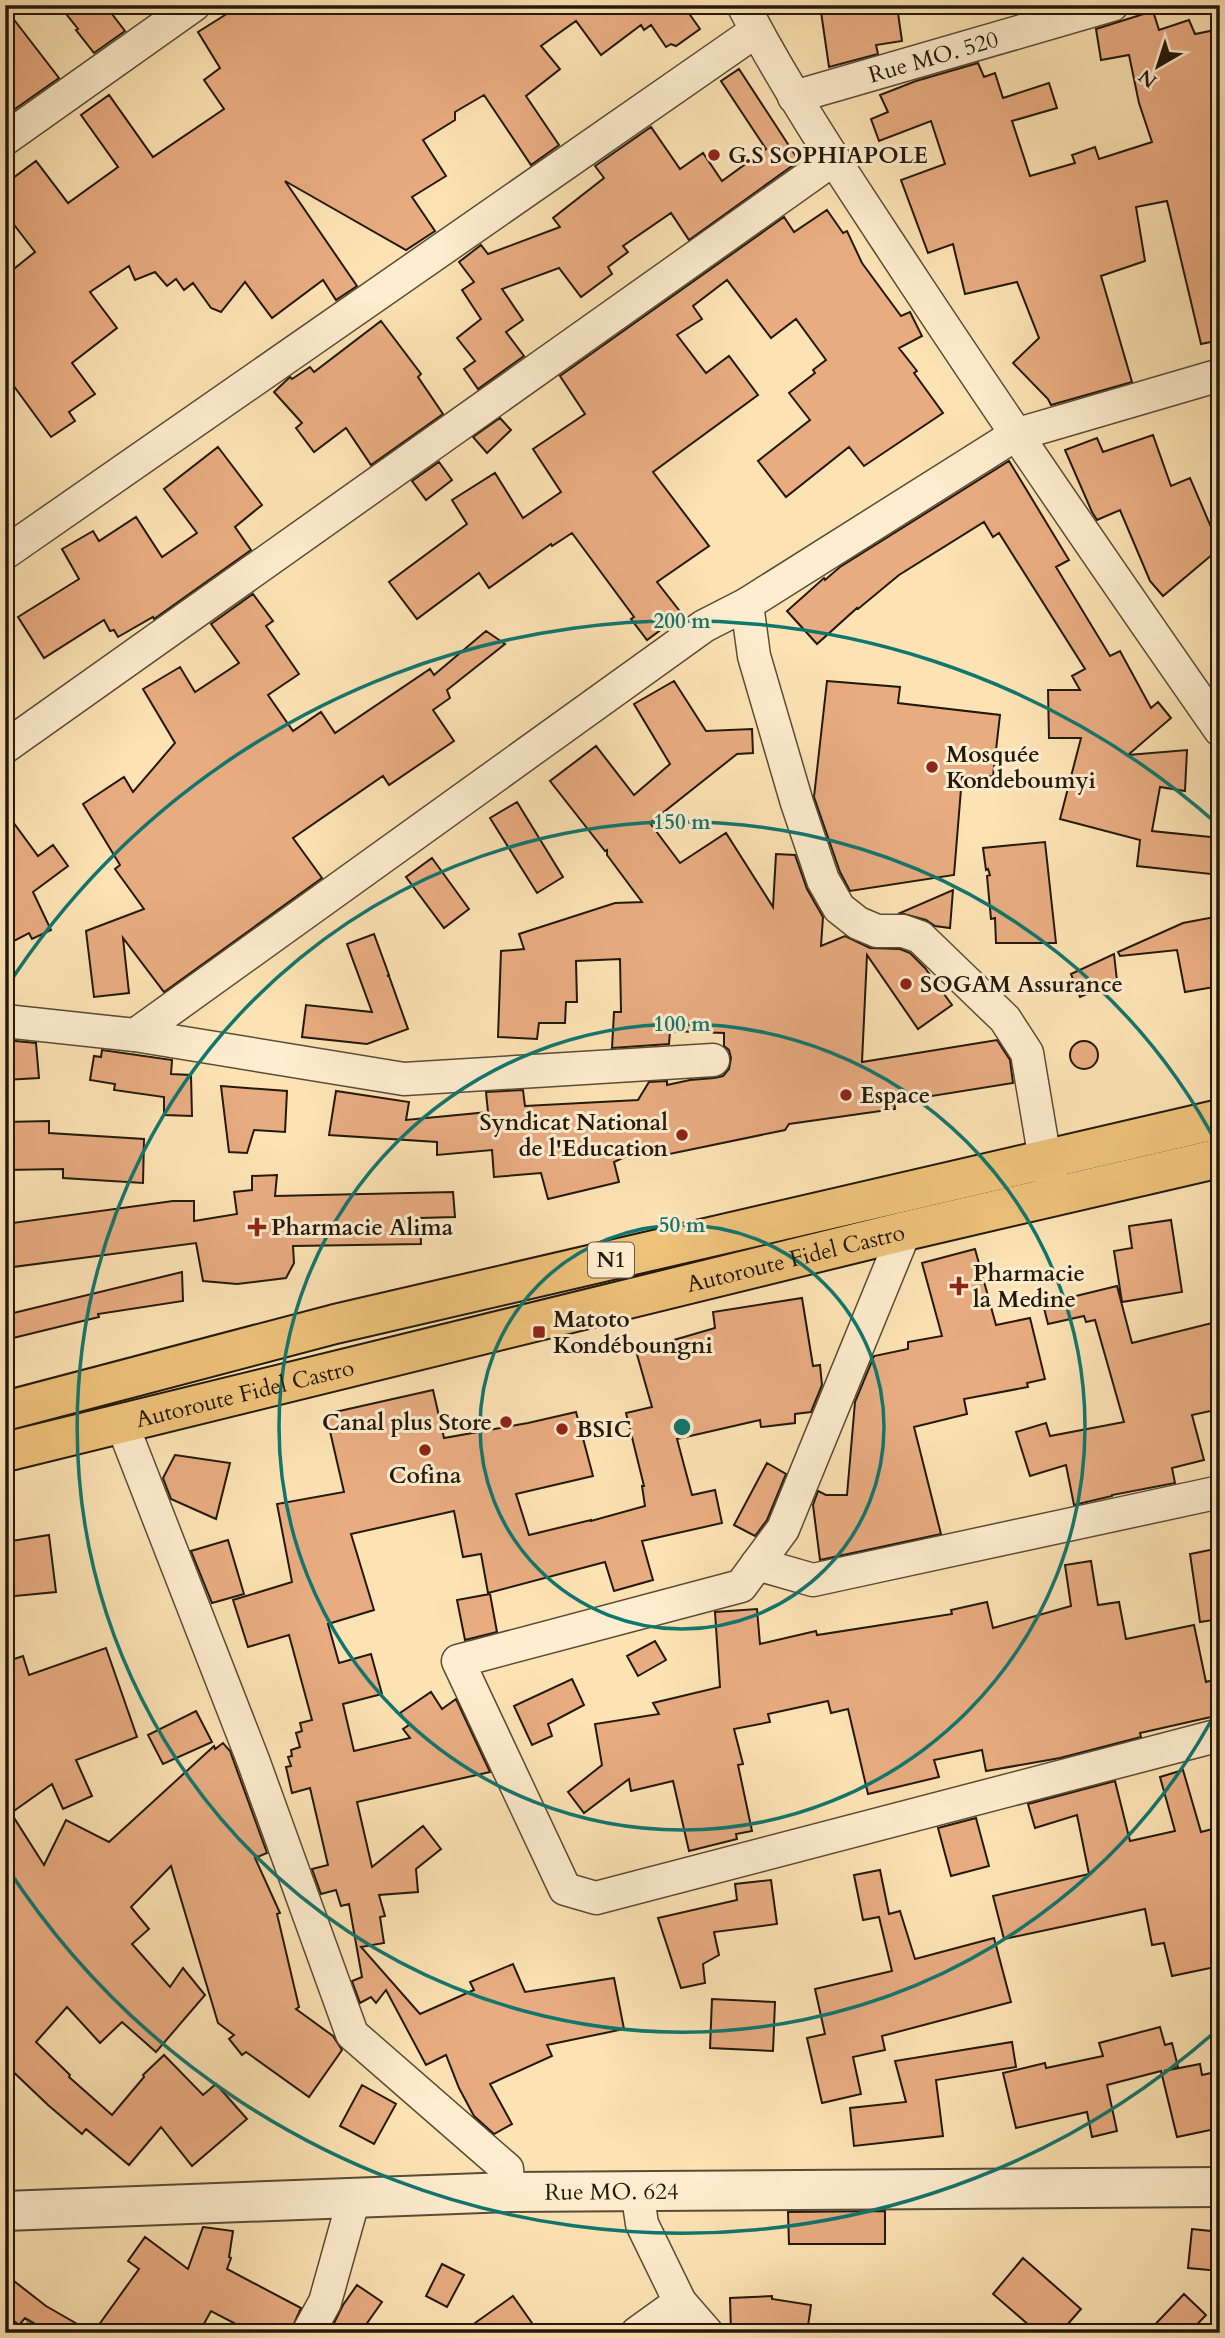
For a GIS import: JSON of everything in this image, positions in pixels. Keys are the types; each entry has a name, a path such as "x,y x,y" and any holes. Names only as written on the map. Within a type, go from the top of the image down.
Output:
{"highway":[{"name":"Autoroute Fidel Castro","path":"5,1411 335,1324 1220,1119"},
{"name":"Autoroute Fidel Castro","path":"5,1452 905,1231 1220,1158"}],"street":[{"path":"5,139 194,5"},
{"name":"Rue MO. 520","path":"794,97 1112,5"},
{"path":"5,553 750,18 794,97 1015,435 1220,730"},
{"path":"5,747 834,159"},
{"path":"135,1035 704,626 747,604 1015,435 1220,376"},
{"path":"747,604 754,656 797,803 823,880 839,908 858,923 877,931 903,932 920,937 1005,1019 1027,1053 1045,1160 1055,1196"},
{"path":"5,1021 135,1035 404,1079 713,1060"},
{"path":"905,1231 783,1529 741,1586 458,1661 565,1889 596,1898 1220,1735"},
{"path":"122,1424 253,1760 352,2034 507,2169 509,2192"},
{"path":"757,1564 813,1580 1220,1492"},
{"name":"Rue MO. 624","path":"5,2211 509,2192 1220,2188"},
{"path":"638,2190 642,2224 680,2302 707,2333"},
{"path":"308,2333 325,2302 354,2198"},
{"path":"637,2333 680,2302"}],"building":[{"path":"59,5 105,5 125,31 94,53"},
{"path":"241,5 683,5 700,29 676,46 671,44 666,47 651,25 644,30 641,25 601,55 576,21 541,46 560,69 526,96 559,145 531,165 484,95 455,112 455,120 423,140 446,176 412,197 435,231 406,250 285,181 357,286 336,300 323,280 272,318 245,282 221,312 211,308 193,283 184,290 176,279 167,286 155,272 135,280 129,266 90,292 117,328 72,363 95,394 69,412 75,421 51,437 5,374 5,276 35,252 5,213 5,184 36,161 68,203 118,167 81,115 109,95 153,157 224,109 204,80 220,68 198,32"},
{"path":"820,5 842,5 845,14 897,6 902,41 876,45 878,54 829,67"},
{"path":"5,8 59,78 5,116"},
{"path":"1153,11 1159,30 1189,20 1195,34 1220,29 1220,242 1211,245 1220,283 1220,340 1201,344 1167,201 1136,207 1145,261 1101,276 1132,382 1051,405 1013,363 1039,338 1017,282 965,294 953,244 928,253 901,180 945,164 931,121 879,141 871,119 888,112 880,95 916,81 978,63 984,77 995,73 1003,98 1049,83 1057,108 1012,121 1030,176 1075,163 1072,155 1095,147 1099,159 1152,142 1139,103 1129,55 1101,60 1096,29"},
{"path":"739,69 799,161 689,240 671,213 623,246 628,252 608,267 612,274 581,297 559,268 502,289 523,320 506,332 524,356 478,389 464,369 475,361 457,338 481,319 462,290 474,282 459,262 481,245 488,254 560,227 553,218 604,178 595,166 651,127 680,169 703,153 722,181 766,149 721,81"},
{"path":"827,210 843,233 847,231 862,263 901,316 910,312 922,336 899,348 943,413 864,466 849,447 786,497 758,461 810,420 789,393 815,373 813,370 826,360 796,319 771,338 727,280 693,306 702,319 677,335 706,373 729,356 758,395 653,472 709,546 657,582 682,614 647,640 631,619 634,617 572,533 552,546 551,544 489,588 479,573 417,619 389,582 467,524 452,500 495,473 523,518 561,492 533,449 585,414 560,376 784,217 794,232"},
{"path":"381,321 421,374 418,377 443,414 371,465 346,428 314,452 296,428 302,423 274,392 290,377 292,379 310,367 314,372"},
{"path":"500,418 511,430 487,453 473,437"},
{"path":"1153,435 1171,486 1190,478 1220,548 1163,596 1150,581 1120,510 1097,520 1065,450 1097,438 1103,452"},
{"path":"218,447 262,505 235,527 251,550 154,619 153,617 118,637 114,630 110,631 104,620 44,658 18,617 79,579 62,549 93,531 99,541 136,517 162,557 197,533 164,489"},
{"path":"1009,461 1069,560 1056,567 1110,656 1120,651 1151,708 1158,702 1171,718 1128,755 1187,750 1185,791 1160,787 1152,831 1220,838 1220,875 1137,866 1140,840 1060,819 1081,738 1049,738 1048,690 1080,690 1072,676 1085,669 999,533 993,537 984,522 899,575 817,644 787,611 840,567"},
{"path":"439,462 452,480 426,500 412,481"},
{"path":"253,594 273,621 266,626 299,674 268,695 293,731 321,712 335,733 430,669 434,675 486,631 505,644 447,690 450,698 433,710 454,741 389,785 383,776 293,838 322,878 164,992 123,938 129,993 94,997 86,931 144,909 115,869 120,865 83,804 124,777 133,792 175,743 143,689 180,667 195,692 239,663 211,624"},
{"path":"674,681 706,731 752,729 753,753 737,754 650,823 680,863 726,833 773,907 776,854 795,855 807,889 823,917 821,946 845,936 870,948 900,949 910,953 925,968 952,1005 918,1029 867,955 862,1062 997,1040 1010,1060 1013,1083 894,1102 895,1109 789,1124 785,1130 660,1156 648,1146 614,1162 619,1182 548,1199 541,1173 494,1177 492,1150 437,1155 437,1142 329,1135 336,1091 409,1102 406,1120 488,1112 486,1092 523,1090 525,1106 638,1100 649,1082 667,1081 667,1085 714,1078 723,1076 729,1069 731,1058 729,1050 724,1046 724,1033 670,1031 669,1044 612,1048 614,1012 621,1012 620,959 576,961 577,1002 566,1002 565,1023 539,1023 537,1039 498,1037 501,951 524,949 519,934 615,903 642,902 607,855 607,850 605,851 550,781 596,746 634,795 670,764 634,704"},
{"path":"827,681 900,687 898,703 1000,715 993,776 962,777 954,875 850,891 840,872 814,797"},
{"path":"517,802 563,877 537,893 490,818"},
{"path":"5,811 38,856 53,845 68,866 33,892 51,930 32,939 29,933 14,941 11,935 5,937"},
{"path":"1045,842 1056,943 996,943 995,918 991,919 987,876 990,875 988,869 986,870 983,848"},
{"path":"432,858 469,909 444,928 406,877"},
{"path":"953,890 950,928 935,926 926,920 900,913"},
{"path":"1220,916 1220,986 1185,992 1177,950 1120,956 1118,952 1183,923"},
{"path":"374,934 408,1029 367,1044 302,1037 306,1005 372,1012 347,944"},
{"path":"1114,954 1117,981 1080,997 1071,974"},
{"path":"5,1040 36,1043 39,1078 5,1080"},
{"path":"1084,1041 1094,1045 1098,1055 1094,1065 1084,1069 1074,1065 1070,1055 1074,1045"},
{"path":"102,1050 172,1060 171,1074 191,1075 192,1116 164,1115 164,1097 114,1090 115,1084 90,1080 94,1056 101,1057"},
{"path":"221,1086 287,1091 285,1132 254,1130 247,1153 229,1152"},
{"path":"49,1121 49,1133 144,1139 143,1183 63,1178 63,1169 5,1170 5,1122"},
{"path":"277,1175 275,1196 453,1192 455,1217 420,1218 421,1244 293,1246 294,1263 286,1278 237,1284 203,1281 196,1243 5,1268 5,1224 173,1201 194,1201 194,1221 237,1214 234,1192 252,1190 252,1176"},
{"path":"1171,1220 1182,1292 1122,1302 1114,1251 1132,1248 1129,1226"},
{"path":"975,1249 996,1325 1030,1318 1045,1379 1027,1383 1028,1387 964,1399 967,1414 914,1427 941,1534 820,1560 813,1505 818,1491 826,1495 847,1495 855,1402 874,1356 908,1349 908,1342 942,1336 922,1263"},
{"path":"182,1272 183,1301 98,1314 99,1317 5,1340 5,1315"},
{"path":"1117,1286 1132,1343 1220,1321 1220,1364 1212,1366 1220,1396 1220,1409 1192,1415 1204,1460 1172,1468 1175,1483 1074,1505 1066,1465 1030,1476 1016,1432 1046,1423 1050,1436 1124,1422 1095,1320 1086,1322 1084,1316 1048,1324 1043,1304"},
{"path":"802,1298 813,1366 820,1365 822,1385 811,1412 795,1414 795,1423 761,1427 760,1420 677,1439 692,1495 715,1490 722,1523 642,1541 653,1580 614,1591 605,1562 488,1593 481,1554 463,1557 454,1511 351,1534 374,1610 328,1624 339,1663 371,1654 382,1694 343,1704 354,1751 410,1738 403,1729 409,1725 400,1713 431,1692 442,1709 456,1699 490,1772 357,1802 372,1867 423,1826 441,1849 416,1869 418,1892 379,1895 385,1916 380,1917 384,1943 361,1947 420,2014 474,1990 470,1982 513,1964 525,1992 614,1978 624,2029 547,2045 552,2056 490,2084 512,2124 494,2134 474,2116 446,2055 426,2065 386,1990 376,2003 371,1997 360,2003 352,1981 362,1977 349,1904 341,1906 336,1890 321,1894 312,1869 328,1865 310,1788 292,1793 286,1767 291,1766 288,1757 292,1756 291,1750 300,1747 296,1733 302,1731 300,1723 312,1720 289,1635 248,1647 233,1600 292,1582 277,1504 344,1492 326,1414 433,1390 444,1438 576,1412 593,1476 516,1494 529,1535 591,1521 645,1506 644,1486 626,1413 652,1407 636,1351 715,1328 713,1312"},
{"path":"175,1455 230,1463 216,1519 171,1499 163,1478"},
{"path":"767,1463 786,1474 767,1520 755,1536 734,1525"},
{"path":"49,1535 56,1592 5,1597 5,1542"},
{"path":"228,1540 244,1594 212,1603 191,1551"},
{"path":"1220,1548 1220,1619 1200,1622 1190,1554"},
{"path":"1091,1561 1098,1605 1119,1602 1126,1639 1194,1625 1206,1682 1220,1678 1220,1715 1140,1733 1141,1737 1060,1758 986,1771 982,1750 934,1760 939,1777 868,1794 848,1709 831,1713 828,1701 768,1714 770,1722 734,1729 743,1764 738,1765 752,1831 736,1834 737,1839 689,1851 673,1781 631,1791 629,1779 584,1813 568,1792 602,1765 595,1724 659,1714 653,1703 720,1687 715,1612 757,1609 760,1644 816,1631 817,1635 952,1614 951,1610 987,1602 993,1628 1071,1606 1065,1565"},
{"path":"490,1594 497,1632 465,1640 457,1600"},
{"path":"655,1641 666,1660 638,1676 627,1656"},
{"path":"106,1648 137,1737 76,1760 92,1796 63,1809 52,1784 11,1813 44,1865 66,1820 109,1842 214,1746 215,1749 223,1743 230,1751 267,1853 255,1858 280,1913 277,1914 299,2007 296,2009 333,2036 342,2050 309,2097 246,2052 242,2055 229,2039 234,2035 218,2023 171,1866 131,1907 149,1929 132,1944 170,1987 183,1968 205,1995 156,2052 122,2022 100,2043 67,2007 36,2042 69,2077 112,2115 143,2075 164,2055 203,2095 216,2084 247,2119 192,2166 161,2127 129,2165 86,2129 82,2134 5,2064 5,1662 23,1656 29,1675"},
{"path":"572,1679 584,1705 548,1724 552,1736 532,1745 514,1706"},
{"path":"196,1711 212,1742 163,1764 148,1735"},
{"path":"1183,1770 1201,1832 1220,1827 1220,1966 1172,1976 1164,1943 1152,1945 1145,1909 1004,1939 993,1896 1089,1874 1077,1815 1035,1828 1028,1804 1115,1781 1130,1841 1175,1831 1160,1777"},
{"path":"976,1818 989,1866 951,1876 938,1828"},
{"path":"880,1870 889,1914 900,1911 915,1959 994,1938 1011,2002 882,2036 885,2050 853,2057 861,2094 822,2103 807,2038 825,2034 815,1989 892,1971 879,1917 863,1920 854,1875"},
{"path":"771,1880 777,1924 714,1932 719,1955 703,1964 705,1983 681,1988 658,1918 737,1900 735,1884"},
{"path":"712,1999 775,2002 773,2051 710,2048"},
{"path":"1160,2027 1165,2045 1172,2043 1178,2067 1164,2071 1200,2064 1202,2075 1211,2073 1220,2128 1177,2137 1161,2071 1107,2085 1117,2131 1092,2137 1087,2112 1016,2128 1003,2073 1045,2063 1046,2068 1103,2056 1099,2043"},
{"path":"1012,2042 1016,2067 936,2080 943,2136 854,2146 850,2108 906,2102 895,2061"},
{"path":"362,2085 396,2104 374,2144 340,2126"},
{"path":"885,2211 885,2244 789,2244 788,2212"},
{"path":"203,2227 233,2231 231,2258 227,2269 301,2308 290,2333 253,2333 211,2311 199,2333 93,2333 139,2269 128,2261 145,2237 188,2269"},
{"path":"1192,2229 1220,2232 1220,2271 1188,2268"},
{"path":"1023,2258 1081,2309 1060,2333 1038,2333 993,2294"},
{"path":"442,2264 464,2275 447,2307 426,2296"},
{"path":"5,2274 46,2306 93,2333 51,2333 25,2318 19,2325 5,2314"},
{"path":"357,2285 382,2302 360,2333 329,2333 343,2305"},
{"path":"1184,2294 1206,2315 1189,2333 1147,2333"},
{"path":"513,2296 539,2333 461,2333"},
{"path":"772,2296 772,2299 811,2305 807,2333 731,2333 730,2298"}],"waterway":[{"path":"30,2320 47,2333"}],"place":[{"name":"G.S SOPHIAPOLE","path":"714,155"},
{"name":"Mosquée Kondeboumyi","path":"932,767"},
{"name":"SOGAM Assurance","path":"906,984"},
{"name":"Espace","path":"846,1095"},
{"name":"Syndicat National de l'Education","path":"682,1135"},
{"name":"Pharmacie Alima","path":"257,1227"},
{"name":"Pharmacie la Medine","path":"959,1286"},
{"name":"Matoto Kondéboungni","path":"539,1332"},
{"name":"Canal plus Store","path":"506,1422"},
{"name":"BSIC","path":"562,1429"},
{"name":"Cofina","path":"425,1450"}]}
